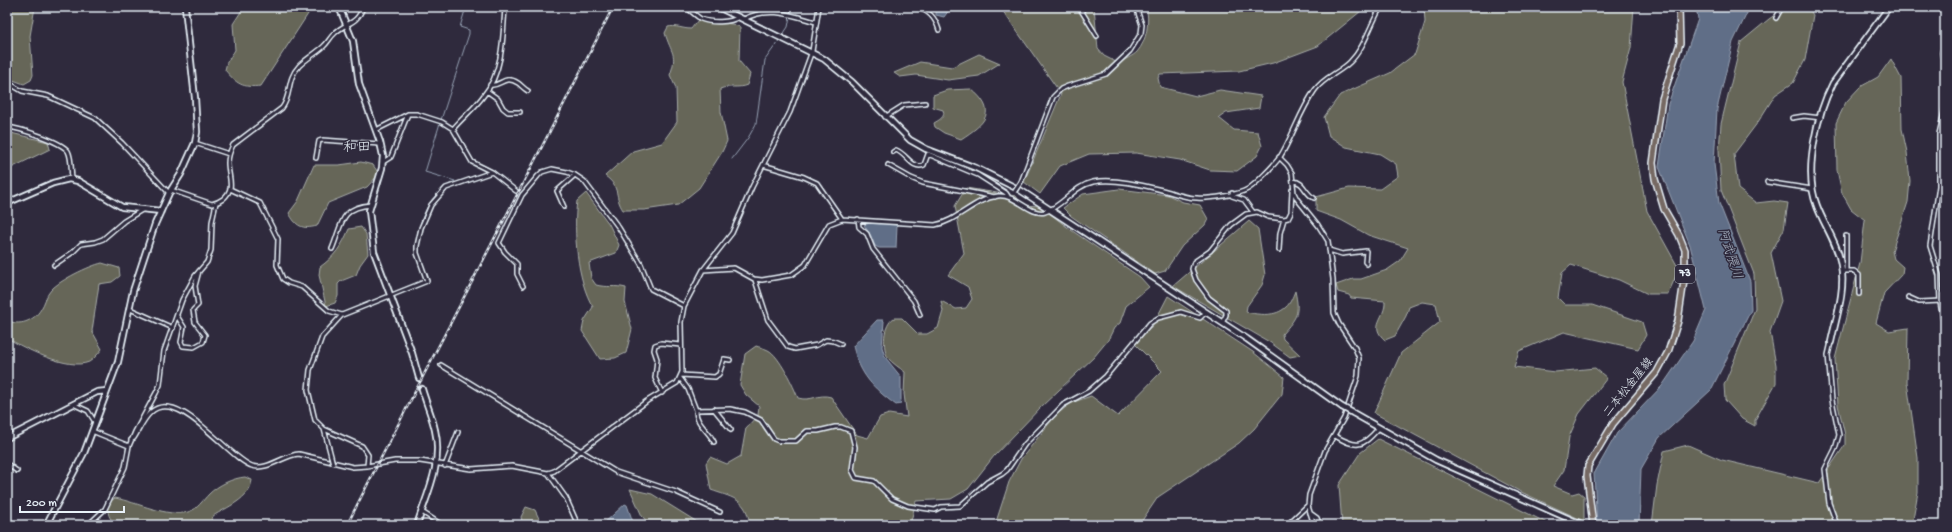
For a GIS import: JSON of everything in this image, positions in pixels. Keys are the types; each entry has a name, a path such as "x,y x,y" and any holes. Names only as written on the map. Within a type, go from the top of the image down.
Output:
{"main road":[{"name":"二本松金屋線","path":"1592,525 1587,476 1588,466 1613,424 1657,372 1668,352 1678,321 1685,274 1685,250 1679,235 1664,209 1652,163 1662,99 1680,43 1680,7"}],"street":[{"path":"46,525 84,453 118,362 143,258 161,211 181,174 195,143 197,132 195,98 185,7"},
{"path":"339,7 353,41 359,84 376,130 383,162 371,205 370,222 374,252 412,353 419,378"},
{"path":"7,82 22,91 48,96 95,118 170,192 211,204 216,203 224,198 230,189 231,182 228,164 229,154 233,145 282,108 287,100 291,78 298,67 325,45 333,34 347,26 359,16 363,7"},
{"path":"453,129 487,91 490,85 499,60 505,7"},
{"path":"686,7 702,19 707,20 726,21 739,17"},
{"path":"718,7 812,52 840,70 910,140 928,152 985,179 1010,197 1038,212 1051,209 1085,185 1102,181 1156,188 1198,198 1248,189 1279,157 1316,88 1326,78 1353,59 1361,48 1381,7"},
{"path":"714,442 711,435 701,425 696,416 696,410 688,389 681,377 681,322 684,306 703,270 732,233 763,165 790,112 812,52 819,7"},
{"path":"916,7 929,12 937,21 939,30"},
{"path":"1079,7 1097,36"},
{"path":"1010,197 1021,182 1053,97 1061,89 1106,74 1130,51 1141,33 1142,26 1136,7"},
{"path":"1776,18 1782,7"},
{"path":"1844,271 1839,255 1817,206 1812,189 1811,156 1827,95 1833,82 1889,7"},
{"path":"744,19 759,13 776,11 816,22"},
{"path":"1945,40 1942,53 1945,69"},
{"path":"490,85 494,86 505,80 509,80 518,83 528,91"},
{"path":"487,91 498,99 503,108 508,112 520,112"},
{"path":"885,116 904,105 925,103"},
{"path":"1945,108 1939,134 1939,186 1930,246 1939,275 1940,301 1945,331"},
{"path":"376,130 408,114 417,114 442,122 453,129 470,159 478,166 492,172 516,191"},
{"path":"383,162 390,157 408,114"},
{"path":"1792,118 1804,116 1821,118"},
{"path":"7,127 45,137 62,147 68,154 72,179"},
{"path":"316,158 319,141 322,140 380,144"},
{"path":"195,143 229,154"},
{"path":"893,152 896,150 900,151 913,164 920,167 924,165 928,152"},
{"path":"928,152 999,179 1051,209 1222,323 1342,407 1378,429 1436,460 1582,524"},
{"path":"1222,323 1226,311 1209,298 1196,280 1192,267 1200,257 1210,251 1232,225 1246,214 1253,212 1284,219 1290,216 1293,181 1290,169 1279,157"},
{"path":"888,164 911,178 923,183 995,197 1010,197"},
{"path":"763,165 804,177 817,183 842,219"},
{"path":"523,286 517,274 517,264 500,245 501,239 522,195 542,172 552,169 575,174 586,184 619,228 641,264 651,288 684,306"},
{"path":"367,466 368,455 362,446 324,429 313,417 308,390 309,374 320,340 342,315 427,281 417,246 421,228 431,205 446,188 492,172"},
{"path":"564,207 556,191 575,174"},
{"path":"7,203 53,182 72,179 91,188 122,207 161,211"},
{"path":"1293,181 1302,184 1310,196 1314,198"},
{"path":"1767,182 1812,189"},
{"path":"230,189 260,203 278,239 277,265 284,279 290,283 302,287 329,311 342,315"},
{"path":"1293,189 1297,199 1325,236 1329,250 1334,313 1339,324 1355,348 1359,369 1344,418 1322,458 1309,495 1309,512 1314,525"},
{"path":"1232,193 1232,196 1244,200 1253,212"},
{"path":"703,270 734,268 755,280 784,278 798,271 805,265 826,228 835,221 842,219 858,219 926,225 939,224 948,221 970,206 995,197"},
{"path":"88,525 105,509 125,467 131,440 142,416 150,406 160,385 164,351 187,289 207,262 211,250 212,222 216,203"},
{"path":"332,248 343,219 357,207 371,205"},
{"path":"54,265 74,252 81,244 96,242 103,239 124,221 142,210"},
{"path":"858,219 860,227 867,234 873,250 914,301 920,315"},
{"path":"1279,250 1280,233 1284,219"},
{"path":"1837,525 1829,503 1825,469 1835,449 1839,435 1832,400 1828,355 1844,271 1846,236"},
{"path":"1329,250 1342,254 1366,251 1365,262 1367,264"},
{"path":"177,316 184,327 181,342 183,346 194,347 203,342 205,335 195,322 193,310 198,304 195,286 199,271"},
{"path":"1844,271 1854,271 1859,275 1859,294"},
{"path":"755,280 768,320 788,347 795,349 803,348 817,345 826,340 841,344"},
{"path":"1908,297 1919,302 1940,301 1945,297"},
{"path":"130,308 173,328"},
{"path":"696,410 730,409 752,414 761,420 774,439 779,441 796,441 807,431 818,431 835,427 844,428 851,431 855,447 852,470 857,479 870,479 892,499 908,506 931,510 941,507 953,507 966,502 987,482 1007,470 1025,444 1051,415 1063,405 1089,391 1106,376 1150,323 1169,314 1185,312 1193,317 1200,318 1205,313"},
{"path":"662,393 655,378 657,359 654,347 656,344 661,343 681,345"},
{"path":"681,377 715,376 719,374 724,359 730,360"},
{"path":"441,365 616,472 676,492 720,512"},
{"path":"131,440 134,438 150,412 161,407 169,407 207,430 244,461 253,466 264,466 299,454 353,467 367,466 395,460 471,469 512,466 548,473 554,471 636,409 677,383 681,377"},
{"path":"418,525 433,480 436,464 435,430 422,389"},
{"path":"7,438 97,392 107,391"},
{"path":"73,404 88,411 96,422"},
{"path":"714,409 731,430"},
{"path":"324,429 333,464"},
{"path":"1335,436 1356,446 1364,444 1378,429"},
{"path":"92,431 129,446"},
{"path":"445,466 458,432"},
{"path":"7,464 17,471"},
{"path":"548,473 566,498 578,525"},
{"path":"1287,525 1308,504"},
{"path":"422,512 442,525"},
{"path":"1309,512 1317,518 1320,525"}],"green space":[{"path":"7,7 35,7 30,36 33,75 31,80 24,84 13,80 7,74"},
{"path":"244,7 308,7 308,14 261,86 244,86 233,79 225,70 227,62 235,50 233,24"},
{"path":"1000,7 1094,7 1098,49 1104,56 1118,63 1137,52 1143,42 1148,24 1146,7 1366,7 1318,46 1273,63 1239,71 1160,74 1158,78 1160,87 1196,96 1220,90 1261,96 1259,108 1226,113 1219,118 1234,130 1258,132 1262,146 1257,156 1237,171 1210,170 1180,160 1136,153 1089,154 1060,166 1040,194 1024,182 1061,94"},
{"path":"1424,7 1634,7 1631,48 1622,82 1647,211 1679,269 1668,294 1648,294 1619,280 1571,265 1562,273 1558,298 1565,305 1592,305 1642,322 1646,335 1638,349 1564,332 1519,351 1514,367 1555,372 1595,368 1607,378 1579,414 1569,437 1564,470 1553,486 1572,494 1579,492 1584,496 1584,521 1519,491 1374,413 1401,353 1440,322 1436,304 1422,302 1409,307 1406,316 1395,336 1385,340 1380,335 1378,326 1385,307 1385,301 1351,298 1349,295 1338,292 1336,285 1353,279 1361,279 1387,270 1400,261 1408,248 1368,235 1341,220 1316,211 1316,197 1349,188 1380,189 1398,176 1396,164 1380,154 1346,147 1329,136 1324,117 1340,95 1390,73 1415,54 1425,22"},
{"path":"1786,7 1808,7 1813,15 1805,60 1793,83 1775,95 1758,122 1734,154 1738,189 1756,203 1774,201 1788,203 1784,229 1771,253 1781,301 1770,332 1776,365 1776,383 1755,420 1755,426 1742,419 1725,400 1724,385 1755,309 1754,274 1721,190 1719,150 1721,124 1741,42"},
{"path":"698,20 732,24 740,27 739,61 750,74 747,85 720,89 721,112 727,141 722,152 699,188 678,205 644,210 623,210 613,184 605,176 633,151 662,143 677,122 676,88 670,75 674,58 665,33 668,27 691,29"},
{"path":"979,54 1000,63 979,76 948,80 916,75 900,77 894,73 920,62 952,67"},
{"path":"1891,59 1901,78 1902,129 1907,152 1910,181 1908,202 1892,251 1894,259 1903,267 1902,274 1884,293 1876,323 1889,331 1908,328 1907,382 1918,458 1918,492 1912,525 1652,525 1657,485 1664,451 1688,445 1722,460 1819,483 1845,445 1845,435 1838,405 1835,359 1860,263 1865,220 1851,209 1842,193 1837,170 1836,123 1846,102 1860,87 1878,77"},
{"path":"971,89 984,104 986,110 986,116 977,128 961,139 944,133 935,127 934,123 942,118 944,112 943,110 933,107 933,95 947,90"},
{"path":"7,132 48,142 50,149 7,170"},
{"path":"361,162 373,165 379,174 367,187 328,203 317,226 303,227 294,221 289,213 298,201 314,165 339,165"},
{"path":"966,188 1016,196 1022,205 1040,206 1071,230 1140,277 1149,287 1126,306 1120,323 1114,328 1108,340 1094,357 1042,406 994,456 968,489 951,499 916,501 910,525 744,525 749,520 744,507 736,499 711,490 706,463 710,457 727,464 741,456 746,428 758,415 759,406 746,395 740,385 745,354 756,346 766,349 772,353 786,372 798,398 807,399 822,396 831,397 857,435 868,438 880,417 889,414 907,417 904,394 905,372 888,358 884,342 886,331 890,321 894,318 902,318 918,334 927,334 938,328 943,311 941,301 956,309 966,308 972,299 968,287 948,275 964,253 955,206"},
{"path":"1119,189 1168,195 1183,202 1200,205 1208,219 1205,225 1182,246 1165,271 1155,274 1071,216 1063,208 1083,194"},
{"path":"586,193 609,224 619,245 616,253 589,263 591,278 596,285 626,288 625,302 632,329 626,353 615,358 600,359 582,331 584,321 593,307 583,284 576,241 577,201"},
{"path":"1249,221 1258,229 1265,275 1262,285 1247,306 1246,312 1256,314 1272,314 1282,310 1287,306 1295,291 1297,305 1296,315 1282,334 1283,339 1300,355 1290,357 1271,343 1173,286"},
{"path":"361,227 366,234 368,254 360,265 356,275 341,281 338,284 338,296 335,303 326,306 319,275 320,267 337,251 349,229"},
{"path":"102,263 119,268 120,276 112,282 99,284 92,331 102,349 93,359 89,362 80,364 58,361 46,357 7,338 7,320 21,323 30,320 38,313 49,292 55,286 75,274"},
{"path":"1168,296 1253,352 1284,377 1282,394 1254,429 1239,443 1158,497 1139,525 995,525 1009,482 1021,459 1055,416 1071,403 1091,396 1118,416 1162,371 1135,344 1153,325"},
{"path":"1378,439 1551,525 1342,525 1339,485 1360,453"},
{"path":"245,477 252,480 247,492 237,502 213,516 210,525 116,525 108,513 108,503 115,498 152,509 172,513 188,512 197,507 209,494 221,485 231,480"},
{"path":"630,489 652,494 702,525 650,525 642,516"},
{"path":"526,507 535,510 542,525 523,525 521,517"}],"water":[{"path":"940,7 945,7 949,10 944,17 936,15 936,11"},
{"name":"阿武隈川","path":"1696,7 1750,7 1733,42 1717,109 1714,164 1719,203 1750,281 1751,310 1711,390 1659,438 1641,469 1639,525 1597,525 1594,474 1617,433 1662,386 1693,341 1706,310 1690,245 1659,167 1668,104 1698,19"},
{"path":"873,222 897,225 896,248 879,248 875,246 864,225"},
{"path":"877,320 884,321 882,347 885,357 901,377 901,400 900,404 896,405 874,387 868,380 859,365 853,346"},
{"path":"625,504 627,505 634,525 602,525"}],"waterway":[{"path":"441,120 469,34 469,30 460,27 466,7"},
{"path":"782,36 788,27 792,7"},
{"path":"732,159 748,138 756,124 765,60 780,39"},
{"path":"415,248 418,231 428,205 440,191 455,181 425,172 440,123"}],"tunnel":[{"path":"419,378 422,389"}],"railway":[{"path":"347,525 613,7"}],"district":[{"name":"和田","path":"357,148"}]}
